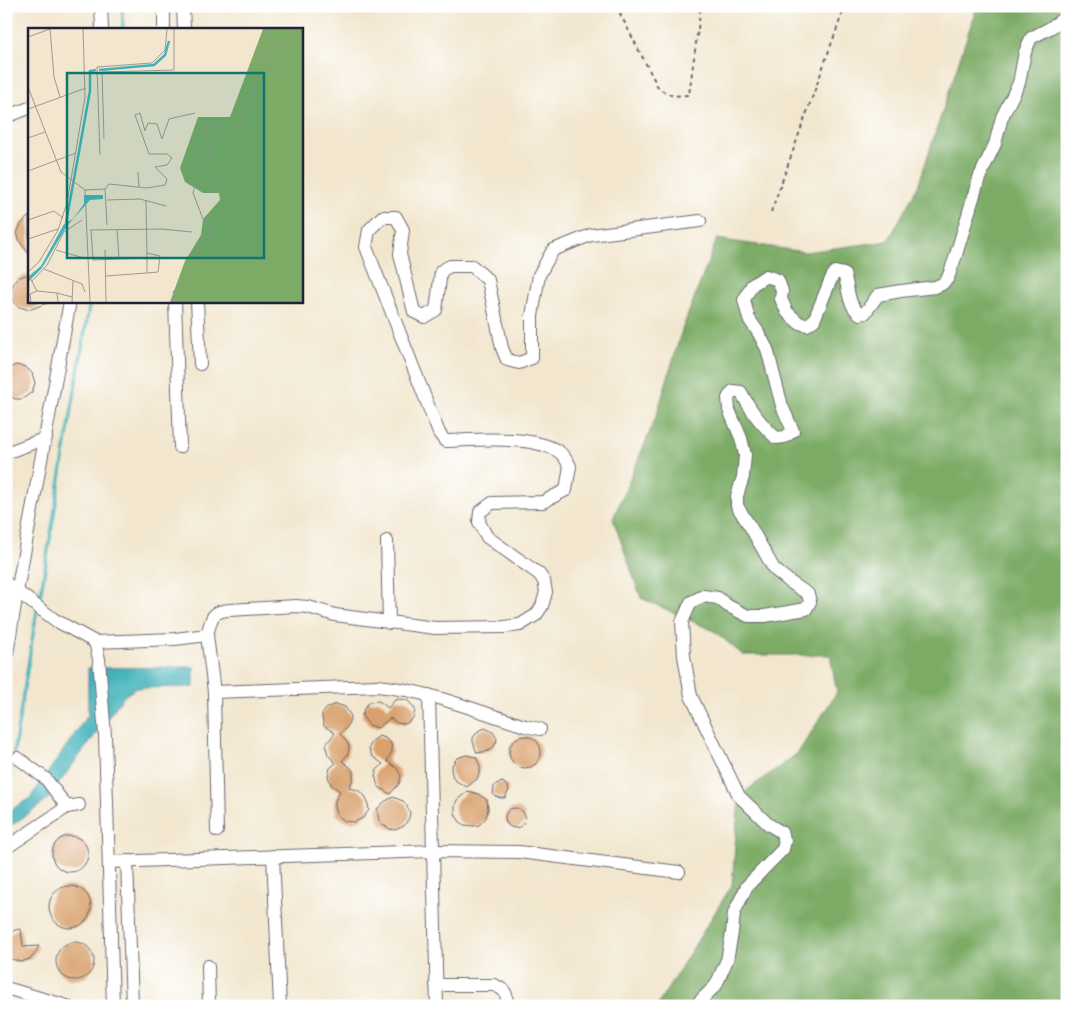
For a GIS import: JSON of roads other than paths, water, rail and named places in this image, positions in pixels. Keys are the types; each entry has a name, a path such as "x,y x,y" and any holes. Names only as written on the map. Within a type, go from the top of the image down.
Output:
{"street":[{"path":"101,6 102,28"},
{"path":"164,6 164,28"},
{"path":"183,6 184,28"},
{"path":"697,1006 716,986 727,960 734,913 747,886 783,849 785,841 781,832 768,824 739,796 691,696 684,656 682,622 691,602 702,596 718,598 728,606 748,616 765,616 806,610 810,602 808,594 774,570 737,506 737,496 743,477 744,455 740,438 729,410 728,398 733,391 741,392 749,408 776,438 785,437 792,431 782,406 767,349 749,319 744,300 752,285 766,276 778,280 782,291 781,299 787,312 800,323 807,325 814,320 835,272 844,274 850,302 854,310 860,314 865,313 878,295 935,287 942,284 948,278 979,178 995,144 1002,117 1019,83 1025,52 1031,38 1067,16"},
{"path":"6,117 28,108"},
{"path":"218,831 214,692 207,636 213,616 225,610 295,606 308,607 335,615 434,628 504,628 520,626 536,615 542,606 546,592 544,581 539,574 487,537 479,522 480,512 492,503 543,502 566,490 570,466 560,452 544,445 508,439 446,441 439,433 366,247 369,230 382,217 396,217 403,230 400,254 414,312 424,317 436,310 441,271 450,266 472,266 488,280 502,348 507,360 519,363 532,358 532,316 539,275 553,250 591,236 700,221"},
{"path":"6,660 70,302"},
{"path":"175,302 180,447"},
{"path":"197,302 200,364"},
{"path":"6,453 46,438"},
{"path":"387,542 389,623"},
{"path":"6,583 55,620 96,642 207,636"},
{"path":"96,642 106,736 113,1006"},
{"path":"214,692 377,686 398,688 429,695 525,726 540,729"},
{"path":"429,695 437,1006"},
{"path":"6,848 73,806 46,779 18,758"},
{"path":"109,862 433,851 519,852 679,872"},
{"path":"273,856 280,1006"},
{"path":"128,861 132,1006"},
{"path":"208,966 209,1006"},
{"path":"436,985 494,985 503,988 506,995 506,1006"},
{"path":"6,988 67,1006"}],"water":[{"path":"194,667 194,687 136,688 124,696 45,802 6,829 6,813 30,798 88,715 88,668"}],"waterway":[{"path":"122,6 123,28"},
{"path":"39,604 90,302"},
{"path":"6,787 9,781 37,610"}]}
